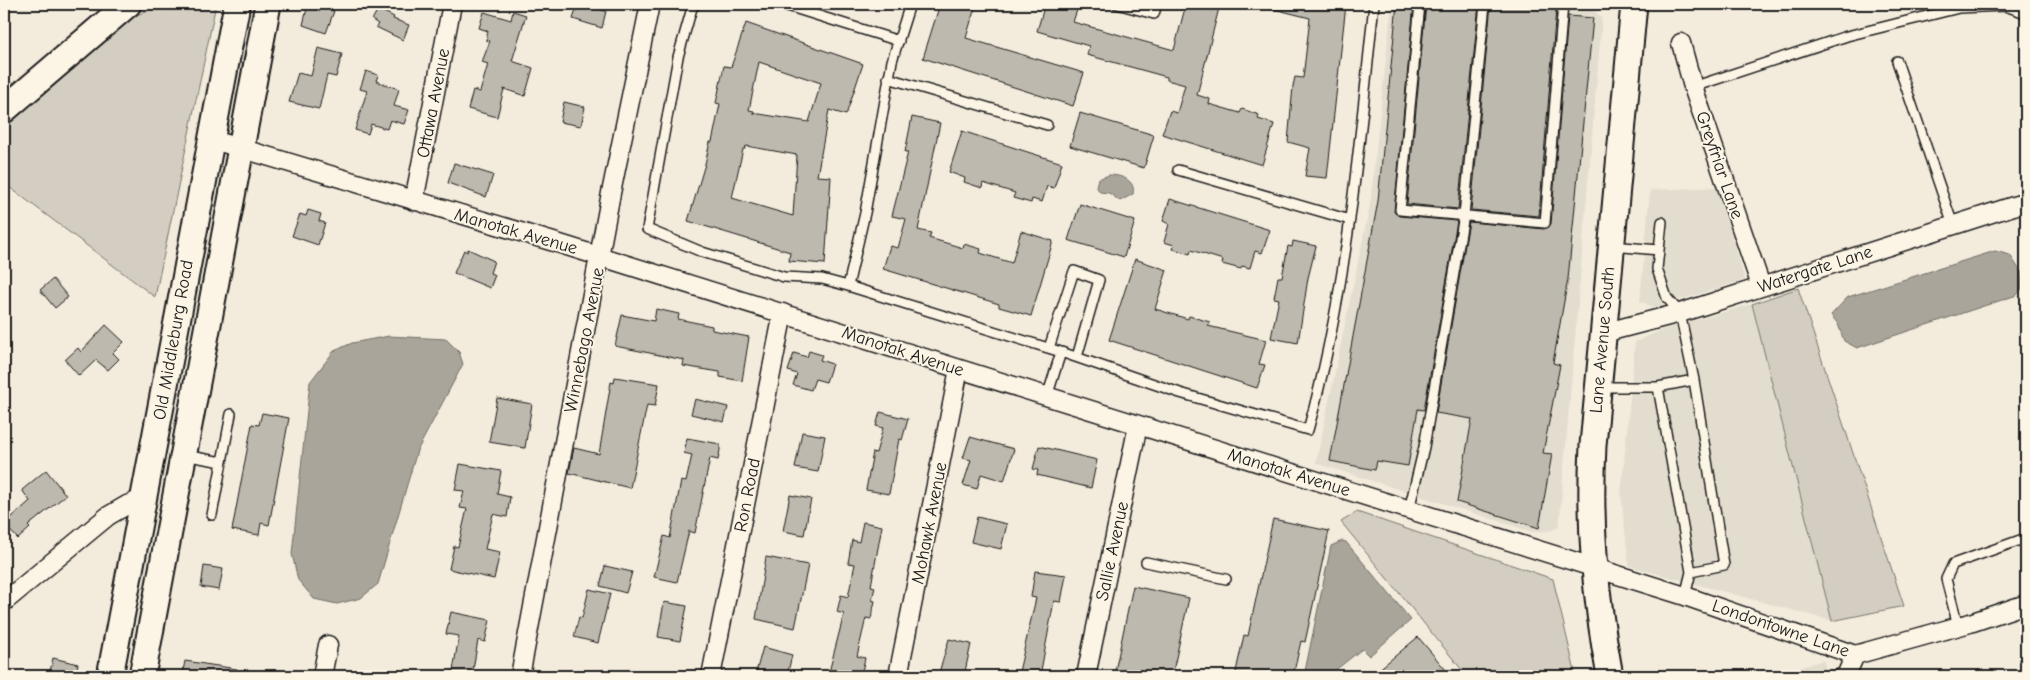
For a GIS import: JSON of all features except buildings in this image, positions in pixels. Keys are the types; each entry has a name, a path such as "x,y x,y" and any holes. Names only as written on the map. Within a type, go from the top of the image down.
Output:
{"main road":[{"path":"4,110 128,4"},
{"name":"Old Middleburg Road","path":"110,676 237,4"},
{"name":"Old Middleburg Road","path":"142,676 268,4"},
{"name":"Lane Avenue South","path":"1610,676 1598,613 1590,505 1598,387 1634,4"},
{"path":"145,498 179,484"}],"street":[{"name":"Ottawa Avenue","path":"414,202 452,4"},
{"name":"Winnebago Avenue","path":"520,676 599,256 650,4"},
{"name":"Greyfriar Lane","path":"1681,43 1693,87 1761,286"},
{"name":"Manotak Avenue","path":"210,139 242,147 414,202 599,256 1594,567"},
{"name":"Watergate Lane","path":"1603,333 1680,313 2026,202"},
{"name":"Ron Road","path":"711,676 783,313"},
{"name":"Mohawk Avenue","path":"898,676 959,369"},
{"name":"Sallie Avenue","path":"1086,676 1138,425"},
{"path":"4,602 108,516 127,504 145,498"},
{"name":"Londontowne Lane","path":"1594,567 1685,596 1855,655 1958,626 2026,604"},
{"path":"322,676 328,645"},
{"path":"1843,675 1855,655"}],"lane":[{"path":"696,4 692,8 678,57 647,228 702,252 784,277 822,279 848,286 1062,352 1180,392 1308,430 1321,382 1350,220 1374,4"},
{"path":"782,4 899,41"},
{"path":"848,286 864,213 888,78 910,4"},
{"path":"1117,4 1154,14 1157,4"},
{"path":"1420,4 1400,210 1545,222 1563,4"},
{"path":"1408,510 1424,446 1464,215 1485,4"},
{"path":"1693,87 1847,36 1959,8 2005,6 2026,12"},
{"path":"1897,61 1953,225"},
{"path":"888,78 1047,125"},
{"path":"1178,170 1350,220"},
{"path":"1662,222 1657,269 1667,298 1680,313 1694,380 1724,565 1691,572"},
{"path":"1611,246 1660,250"},
{"path":"1049,348 1074,272 1100,280 1077,357"},
{"path":"1047,397 1062,352"},
{"path":"1598,387 1658,387 1694,380"},
{"path":"1658,387 1691,572 1685,596"},
{"path":"212,515 231,414"},
{"path":"184,455 222,462"},
{"path":"1958,626 1946,579 1953,564 2026,538"},
{"path":"1146,562 1226,579"}],"shaded area":[{"path":"160,4 216,4 155,297 4,183 4,127 119,24"},
{"path":"1392,4 1587,4 1602,18 1559,527 1549,531 1533,532 1316,463 1370,205"},
{"path":"1109,175 1127,179 1132,185 1133,194 1120,201 1109,193 1100,192 1096,186 1098,179"},
{"path":"1717,187 1745,280 1654,308 1640,301 1650,190"},
{"path":"1995,251 2010,255 2021,272 2022,288 2017,295 1857,348 1844,341 1838,324 1831,315 1848,297"},
{"path":"1798,288 1904,606 1832,621 1752,304"},
{"path":"1752,304 1832,621 1629,566 1621,495 1635,342 1664,329"},
{"path":"389,336 446,339 459,352 463,364 417,451 378,584 361,598 337,604 314,599 298,580 292,554 310,382 334,351 352,343"},
{"path":"1357,512 1553,579 1576,676 1467,676 1341,522"},
{"path":"1342,541 1346,542 1411,620 1369,656 1362,649 1328,676 1304,676 1331,546"},
{"path":"1823,660 1829,676 1774,676"}]}
